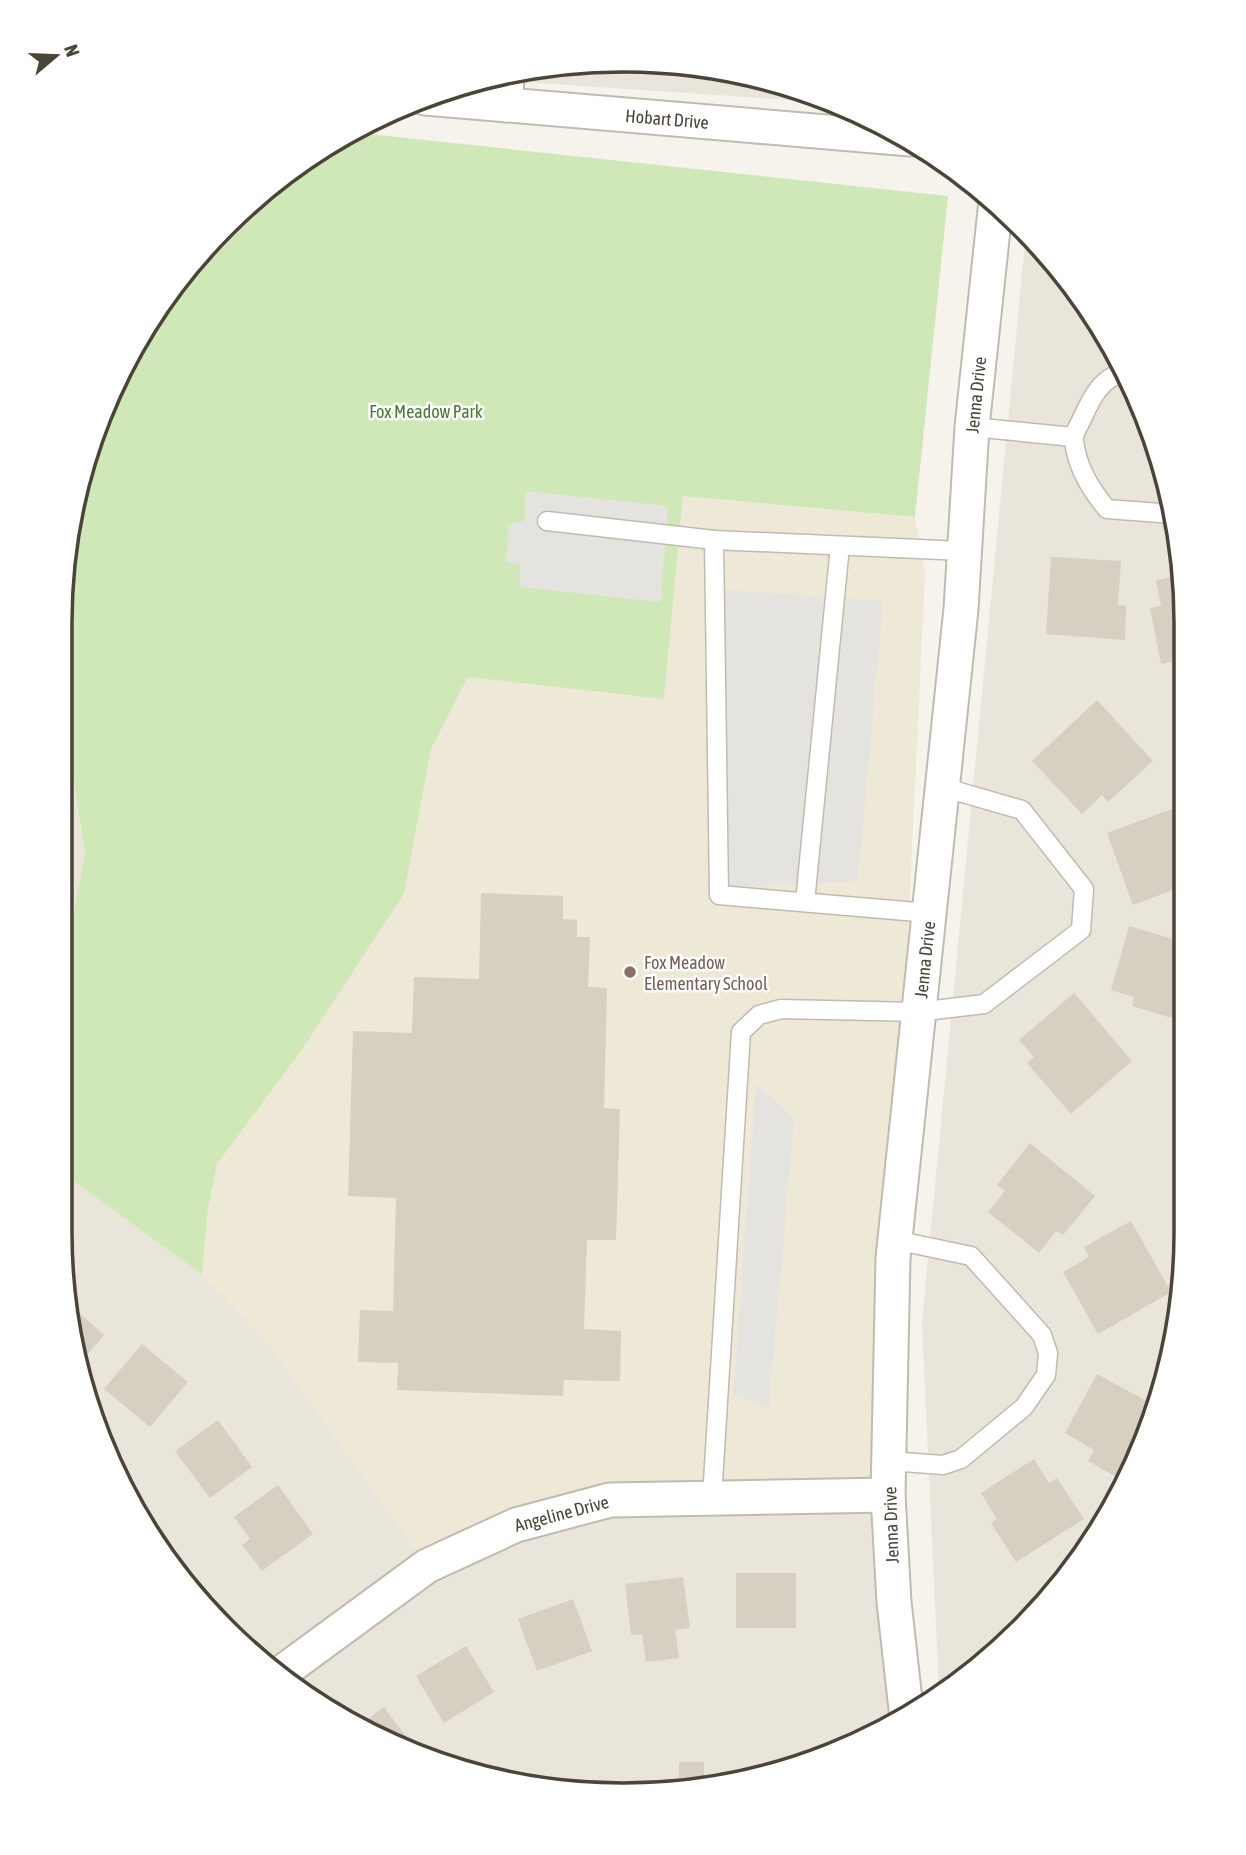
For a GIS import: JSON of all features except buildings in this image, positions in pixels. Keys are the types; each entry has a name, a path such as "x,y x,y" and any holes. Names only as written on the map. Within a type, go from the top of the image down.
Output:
{"street":[{"name":"Hobart Drive","path":"472,93 507,89 878,135"},
{"name":"Jenna Drive","path":"906,1705 894,1602 888,1495 893,1258 961,609 972,427 994,216"},
{"name":"Angeline Drive","path":"287,1669 427,1566 516,1525 610,1500 888,1495"}],"lane":[{"path":"1116,376 1106,381 1093,397 1073,437 1079,461 1091,490 1107,509 1164,513"},
{"path":"972,427 1073,437"},
{"path":"547,522 715,540 964,551"},
{"path":"715,540 719,895 929,913"},
{"path":"805,902 840,546"},
{"path":"712,1498 741,1032 759,1015 782,1009 918,1012 984,1004 1081,930 1084,889 1022,810 942,787"},
{"path":"889,1461 943,1465 961,1459 1024,1407 1046,1375 1048,1353 1042,1335 971,1256 895,1240"}],"shaded area":[{"path":"587,73 659,73 731,82 799,101 517,82"},
{"path":"1025,246 1060,287 1081,317 1117,379 1145,446 1164,515 1170,551 1174,623 1173,1268 1164,1340 1145,1409 1117,1476 1100,1508 1060,1568 1013,1622 939,1683 922,1322"},
{"path":"525,491 668,506 661,602 520,587 520,564 506,562 509,523 525,521"},
{"name":"Fox Meadow Elementary School","path":"683,496 915,517 925,573 882,1486 620,1490 422,1558 266,1340 202,1275 208,1209 217,1164 302,1050 404,894 431,749 468,677 664,699"},
{"path":"725,590 883,601 858,881 707,888"},
{"path":"72,768 85,854 72,922"},
{"path":"756,1084 794,1118 769,1408 733,1394"},
{"path":"72,1180 202,1275 266,1340 422,1558 526,1511 882,1486 896,1710 834,1741 800,1754 731,1773 695,1779 623,1783 551,1779 515,1773 446,1754 379,1726 347,1709 287,1669 233,1622 186,1568 165,1538 146,1508 114,1443 91,1375 76,1304"}],"green space":[{"name":"Fox Meadow Park","path":"369,134 948,196 915,517 683,496 664,699 468,677 431,749 404,894 302,1050 217,1164 208,1209 202,1275 72,1180 72,922 85,854 72,768 73,587 82,515 101,446 129,379 146,347 186,287 233,233 287,186"}],"place":[{"name":"Fox Meadow Elementary School","path":"630,972"}]}
